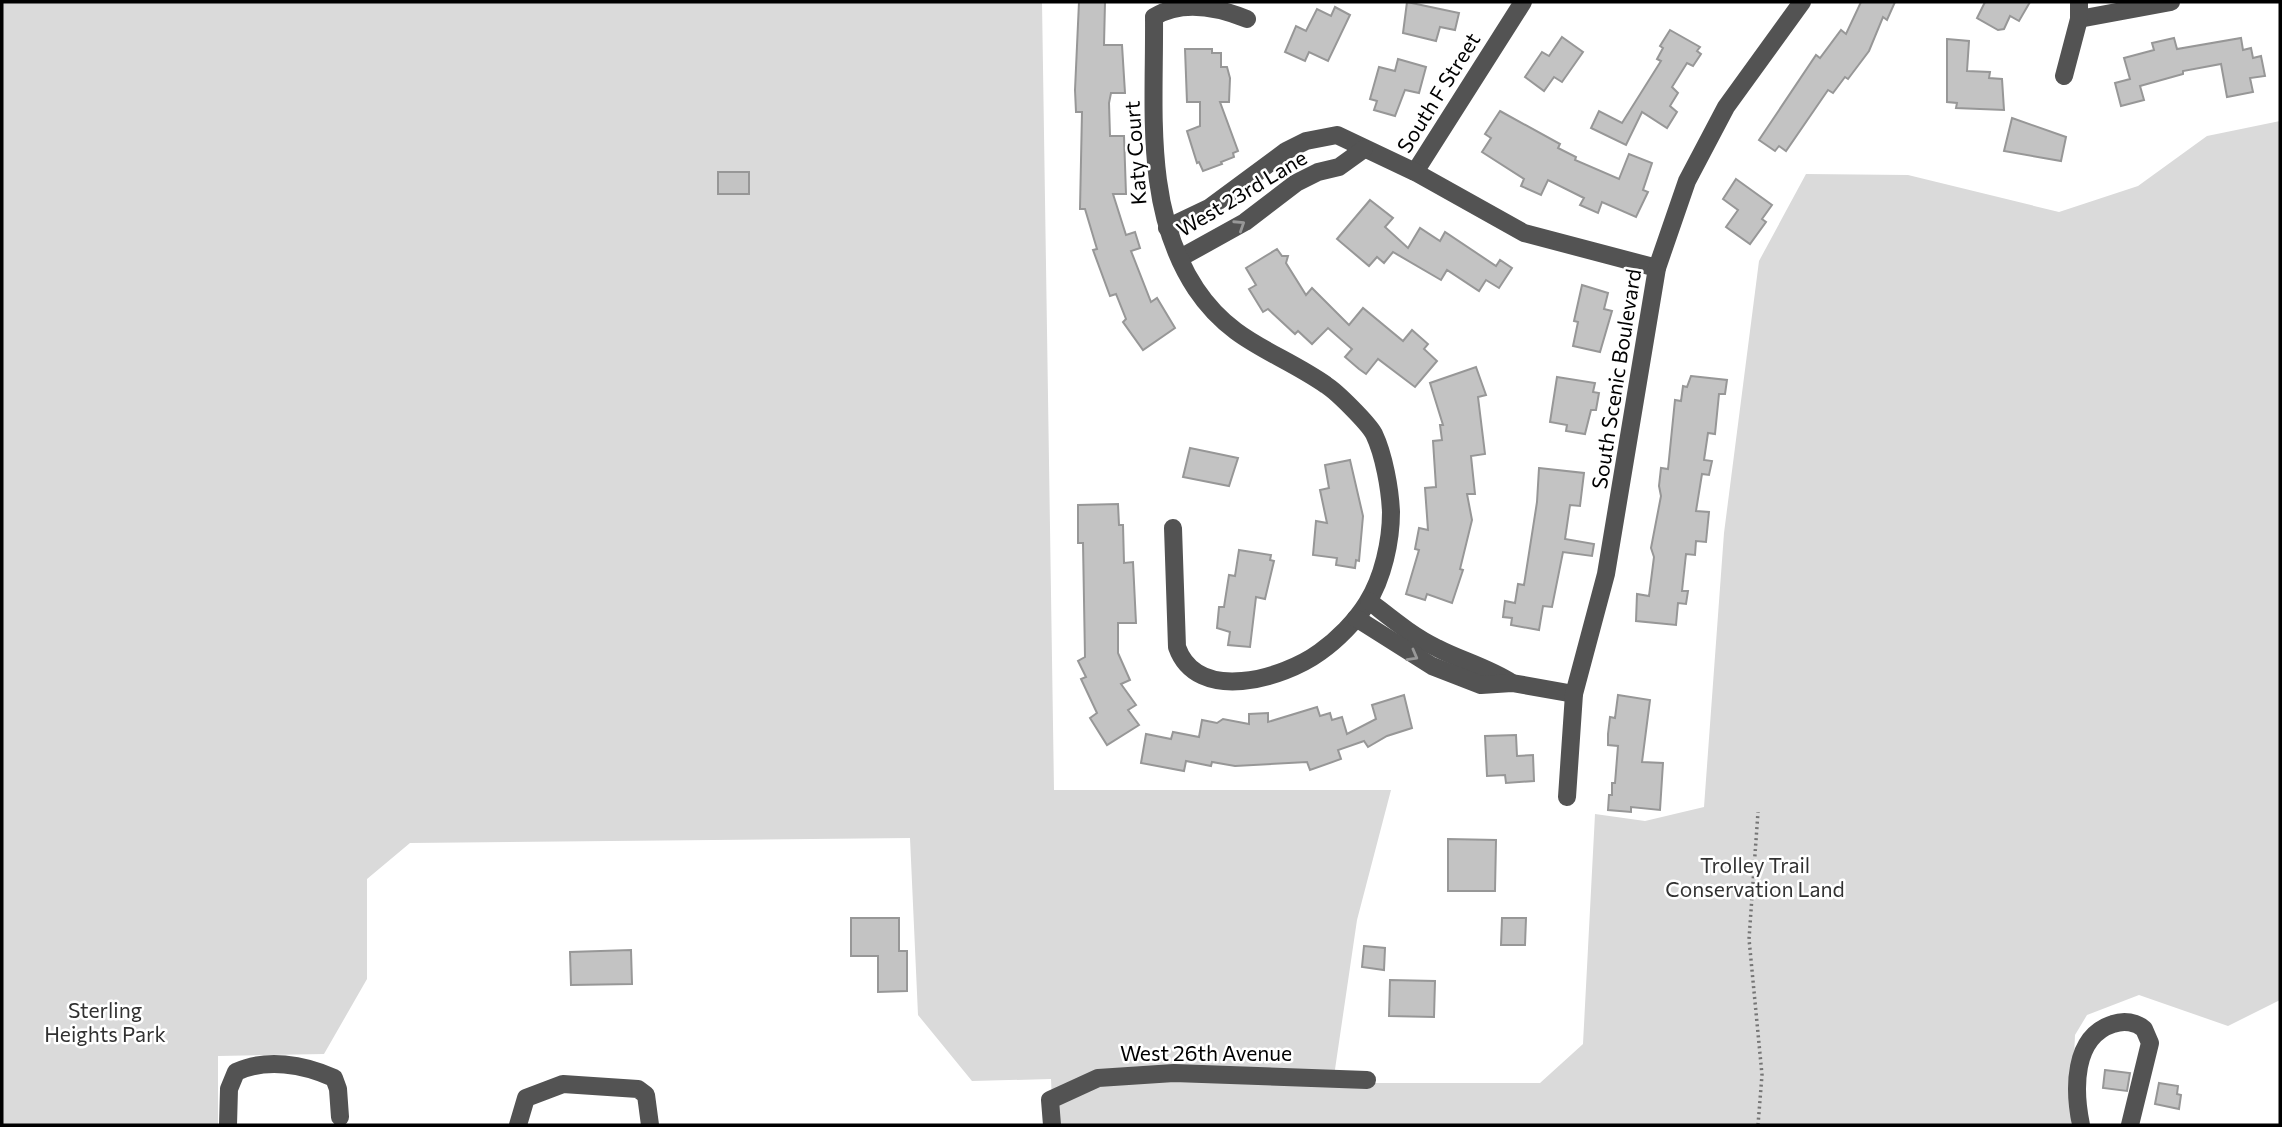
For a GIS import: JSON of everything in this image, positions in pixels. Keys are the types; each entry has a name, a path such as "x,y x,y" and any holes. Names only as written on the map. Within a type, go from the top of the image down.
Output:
{"street":[{"name":"South F Street","path":"1415,172 1523,2"},
{"name":"South Scenic Boulevard","path":"1567,797 1574,694 1606,574 1657,268 1687,181 1726,107 1802,2"},
{"path":"2064,76 2079,10 2171,2"},
{"name":"Katy Court","path":"1172,528 1177,647 1182,662 1201,675 1232,681 1286,671 1320,652 1356,618 1369,601 1385,556 1391,511 1385,472 1373,434 1328,386 1254,346 1215,314 1195,288 1167,228 1157,177 1154,17 1164,9 1177,6 1202,6 1247,19"},
{"name":"West 23rd Lane","path":"1167,228 1209,208 1270,161 1306,141 1337,135 1415,172 1524,233 1657,268"},
{"name":"West 23rd Lane","path":"1180,258 1245,222 1296,183 1318,172 1339,167 1364,149"},
{"path":"1369,601 1406,630 1438,648 1486,667 1512,683"},
{"path":"1356,618 1432,666 1481,685 1512,683 1574,694"},
{"path":"2081,1125 2077,1080 2081,1057 2095,1034 2115,1023 2127,1022 2144,1029 2150,1043 2130,1125"},
{"path":"228,1125 229,1089 236,1072 255,1063 318,1071 334,1078 338,1089 340,1117"},
{"name":"West 26th Avenue","path":"1052,1125 1050,1100 1098,1078 1174,1073 1367,1080"},
{"path":"518,1125 526,1098 563,1084 638,1089 646,1094 650,1125"}],"path":[{"path":"1758,812 1749,939 1762,1075 1758,1125"}],"green space":[{"path":"2,2 1042,2 1054,790 1391,790 1357,920 1333,1083 1540,1083 1583,1044 1595,814 1645,821 1704,807 1724,533 1759,261 1806,174 1908,175 2059,212 2138,186 2207,136 2280,121 2280,1000 2228,1026 2139,995 2087,1015 2075,1035 2071,1125 1053,1125 1051,1079 972,1081 918,1015 910,838 410,843 367,879 367,979 324,1054 218,1056 218,1125 2,1125"}],"building":[{"path":"1079,2 1105,2 1104,45 1122,45 1125,93 1111,93 1109,103 1110,136 1124,136 1126,194 1113,194 1126,235 1135,232 1140,248 1131,251 1151,302 1157,298 1175,328 1143,350 1123,322 1126,319 1116,294 1110,296 1093,250 1097,249 1085,209 1080,209 1082,112 1076,112 1075,90"},
{"path":"1407,2 1459,13 1455,30 1440,27 1436,41 1403,33"},
{"path":"1861,2 1895,2 1887,20 1883,17 1869,51 1848,79 1845,77 1833,93 1828,90 1786,151 1779,146 1775,151 1759,140 1816,55 1820,58 1841,30 1846,34"},
{"path":"1985,2 2030,2 2019,21 2010,16 2004,29 1998,30 1977,18"},
{"path":"1335,7 1350,15 1328,61 1309,52 1305,61 1285,52 1296,26 1306,31 1317,9 1331,16"},
{"path":"1670,30 1700,47 1697,51 1701,54 1693,66 1687,63 1672,87 1678,93 1670,106 1677,112 1667,128 1642,112 1626,145 1591,128 1599,111 1622,123 1661,61 1657,59 1663,48 1660,46"},
{"path":"1562,37 1583,52 1562,82 1554,77 1544,91 1525,77 1542,52 1549,56"},
{"path":"2174,38 2177,49 2241,38 2243,50 2251,48 2253,58 2261,56 2265,76 2250,78 2253,92 2227,97 2221,64 2183,71 2183,74 2140,86 2144,100 2121,106 2115,83 2130,79 2124,58 2154,50 2152,43"},
{"path":"1947,39 1969,41 1967,71 1990,72 1989,78 2002,79 2004,110 1956,108 1957,103 1947,102"},
{"path":"1185,49 1212,49 1212,53 1221,53 1221,67 1227,67 1230,78 1229,102 1220,102 1238,151 1233,153 1234,157 1221,162 1222,164 1203,171 1199,162 1197,163 1187,131 1200,126 1200,102 1187,102"},
{"path":"1398,59 1426,67 1419,93 1405,90 1395,116 1374,110 1377,101 1370,99 1379,67 1395,71"},
{"path":"1500,111 1560,144 1558,148 1576,157 1575,160 1619,179 1629,154 1652,163 1643,190 1648,192 1636,217 1602,202 1598,213 1580,205 1584,198 1548,180 1541,195 1521,186 1524,179 1482,152 1491,138 1485,134"},
{"path":"2012,118 2066,137 2061,161 2004,151"},
{"path":"718,172 749,172 749,194 718,194"},
{"path":"1736,179 1772,205 1762,219 1766,222 1750,244 1726,227 1738,210 1723,199"},
{"path":"1370,200 1393,218 1385,227 1408,248 1420,228 1440,241 1445,232 1496,266 1500,260 1512,268 1499,288 1486,280 1479,291 1447,270 1441,280 1393,252 1384,263 1377,257 1369,266 1337,239"},
{"path":"1277,249 1282,256 1288,256 1286,263 1306,295 1312,288 1349,325 1363,308 1403,341 1412,330 1428,344 1424,349 1437,361 1415,387 1378,359 1366,374 1345,357 1352,349 1328,328 1312,344 1298,331 1295,334 1268,309 1263,312 1249,289 1256,285 1246,268"},
{"path":"1582,285 1608,293 1604,309 1612,311 1600,352 1573,346 1578,322 1574,321"},
{"path":"1476,367 1486,395 1478,397 1485,454 1471,456 1475,494 1467,494 1472,520 1460,569 1463,570 1452,603 1427,594 1425,600 1406,594 1419,550 1415,549 1419,528 1428,530 1425,488 1436,487 1433,441 1442,440 1440,425 1443,425 1430,383"},
{"path":"1691,376 1727,380 1725,394 1719,394 1715,434 1708,433 1704,460 1712,461 1709,475 1702,474 1696,511 1709,512 1706,542 1696,541 1695,555 1686,554 1682,591 1688,591 1686,604 1678,603 1676,625 1636,621 1637,594 1649,596 1654,557 1651,548 1661,496 1661,468 1668,469 1675,400 1681,401 1683,386 1687,387"},
{"path":"1557,377 1595,383 1593,392 1599,393 1596,410 1591,410 1585,434 1566,431 1567,425 1550,422"},
{"path":"1190,448 1238,458 1229,486 1183,477"},
{"path":"1350,460 1363,516 1359,561 1356,560 1355,568 1336,565 1337,558 1313,555 1316,521 1327,523 1320,490 1329,488 1325,465"},
{"path":"1539,468 1584,473 1580,506 1570,505 1565,539 1594,544 1592,556 1563,552 1552,607 1543,606 1539,630 1511,625 1512,618 1503,617 1505,601 1515,603 1518,584 1524,585 1537,502"},
{"path":"1118,504 1119,525 1123,525 1124,563 1133,562 1136,623 1118,623 1118,653 1130,680 1121,684 1136,705 1128,710 1139,725 1107,745 1090,718 1097,713 1081,679 1086,677 1078,661 1085,657 1083,543 1078,543 1078,505"},
{"path":"1239,550 1271,555 1270,560 1274,561 1265,599 1256,597 1250,647 1228,645 1230,632 1217,628 1219,607 1224,607 1229,575 1235,576"},
{"path":"1404,695 1412,728 1387,736 1368,747 1364,741 1338,750 1341,759 1310,770 1307,762 1235,766 1212,762 1211,766 1186,761 1184,771 1141,763 1146,734 1171,739 1173,732 1199,737 1202,720 1217,723 1223,719 1249,724 1249,714 1268,713 1268,722 1317,707 1320,716 1330,713 1332,720 1342,717 1347,734 1376,719 1372,705"},
{"path":"1618,695 1650,700 1642,762 1663,763 1660,810 1631,807 1631,812 1608,810 1612,783 1615,783 1618,746 1608,745 1608,734 1610,717 1615,718"},
{"path":"1516,735 1517,756 1533,755 1534,781 1506,783 1505,775 1487,776 1485,736"},
{"path":"1448,839 1496,840 1495,891 1448,891"},
{"path":"851,918 899,918 899,951 907,951 907,991 878,992 878,956 851,956"},
{"path":"1502,918 1526,918 1525,945 1501,945"},
{"path":"1364,946 1385,948 1384,970 1362,967"},
{"path":"631,950 632,984 571,985 570,952"},
{"path":"1390,980 1435,981 1434,1017 1389,1016"},
{"path":"2105,1070 2130,1073 2127,1091 2103,1088"},
{"path":"2159,1083 2178,1086 2177,1094 2181,1095 2179,1109 2155,1104"}],"park label":[{"name":"Trolley Trail Conservation Land","path":"1755,878"},
{"name":"Sterling Heights Park","path":"105,1023"}]}
